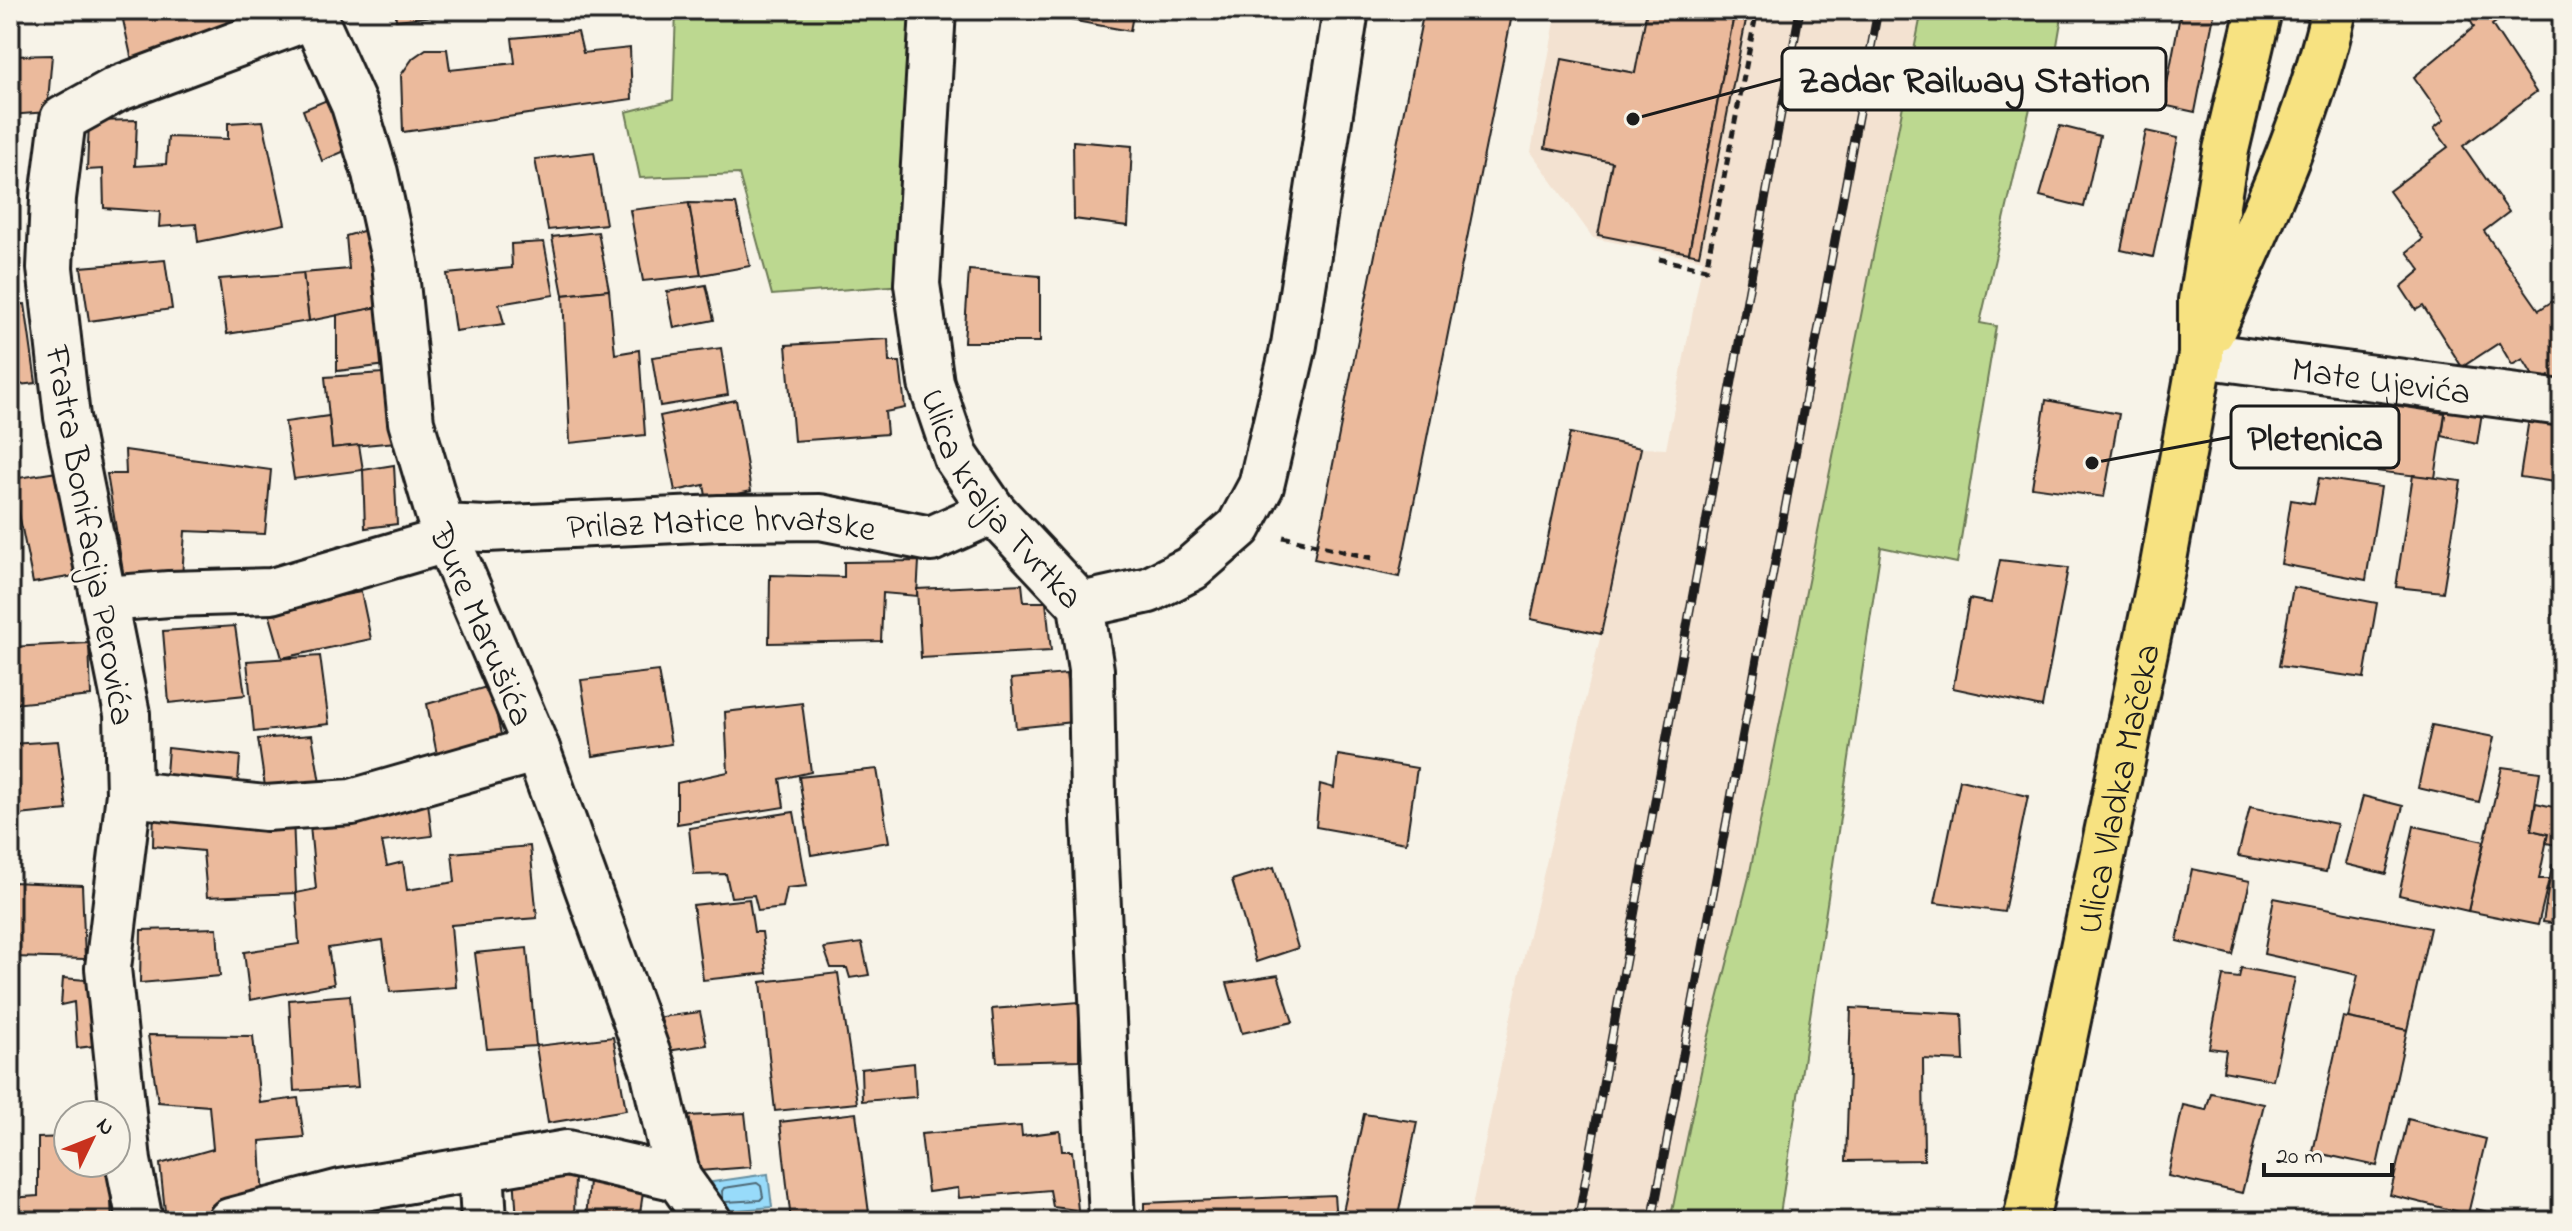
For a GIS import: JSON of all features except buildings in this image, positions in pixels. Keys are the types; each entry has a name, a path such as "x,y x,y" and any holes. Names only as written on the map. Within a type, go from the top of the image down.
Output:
{"main road":[{"name":"Ulica Vladka Mačeka","path":"2026,1221 2163,565 2201,355 2201,300 2226,150 2259,10"},
{"name":"Ulica Vladka Mačeka","path":"2201,355 2270,200 2324,56 2334,10"}],"street":[{"name":"Ulica kralja Tvrtka","path":"933,10 917,284 931,383 956,457 993,511 1081,605 1091,670 1093,812 1112,1221"},
{"path":"1081,605 1149,590 1192,568 1239,527 1261,486 1294,345 1346,10"},
{"name":"Đure Marušića","path":"313,13 354,105 375,173 395,263 411,422 444,533 537,749 653,1069 678,1178 709,1221"},
{"name":"Fratra Bonifacija Perovića","path":"140,1221 128,1161 108,968 129,794 127,714 67,417 50,268 53,198 63,119 117,89 313,13"},
{"name":"Mate Ujevića","path":"2201,355 2562,403"},
{"name":"Prilaz Matice hrvatske","path":"105,599 272,591 444,533 719,518 820,517 931,539 993,511"},
{"path":"129,794 266,808 352,802 537,749"},
{"path":"230,1221 341,1192 567,1153 678,1178"},
{"path":"481,1168 484,1221"}],"path":[{"path":"1659,259 1706,269 1757,10"},
{"path":"1239,527 1372,558"}],"shaded area":[{"path":"1557,10 1922,10 1749,877 1707,1043 1670,1221 1469,1221 1520,972 1601,634 1641,448 1666,449 1703,260 1593,238 1531,152"}],"green space":[{"path":"676,10 927,10 917,284 772,295 739,174 640,178 626,112 673,100"},
{"path":"1922,10 2063,10 2054,63 2041,61 1980,323 1996,326 1957,563 1881,547 1779,1221 1670,1221 1707,1043 1749,877"}],"water":[{"path":"768,1174 772,1207 717,1212 712,1182"}],"railway":[{"path":"1578,1221 1800,10"},
{"path":"1652,1221 1878,10"}],"place":[{"name":"Zadar Railway Station","path":"1633,119"},
{"name":"Pletenica","path":"2092,463"}]}
